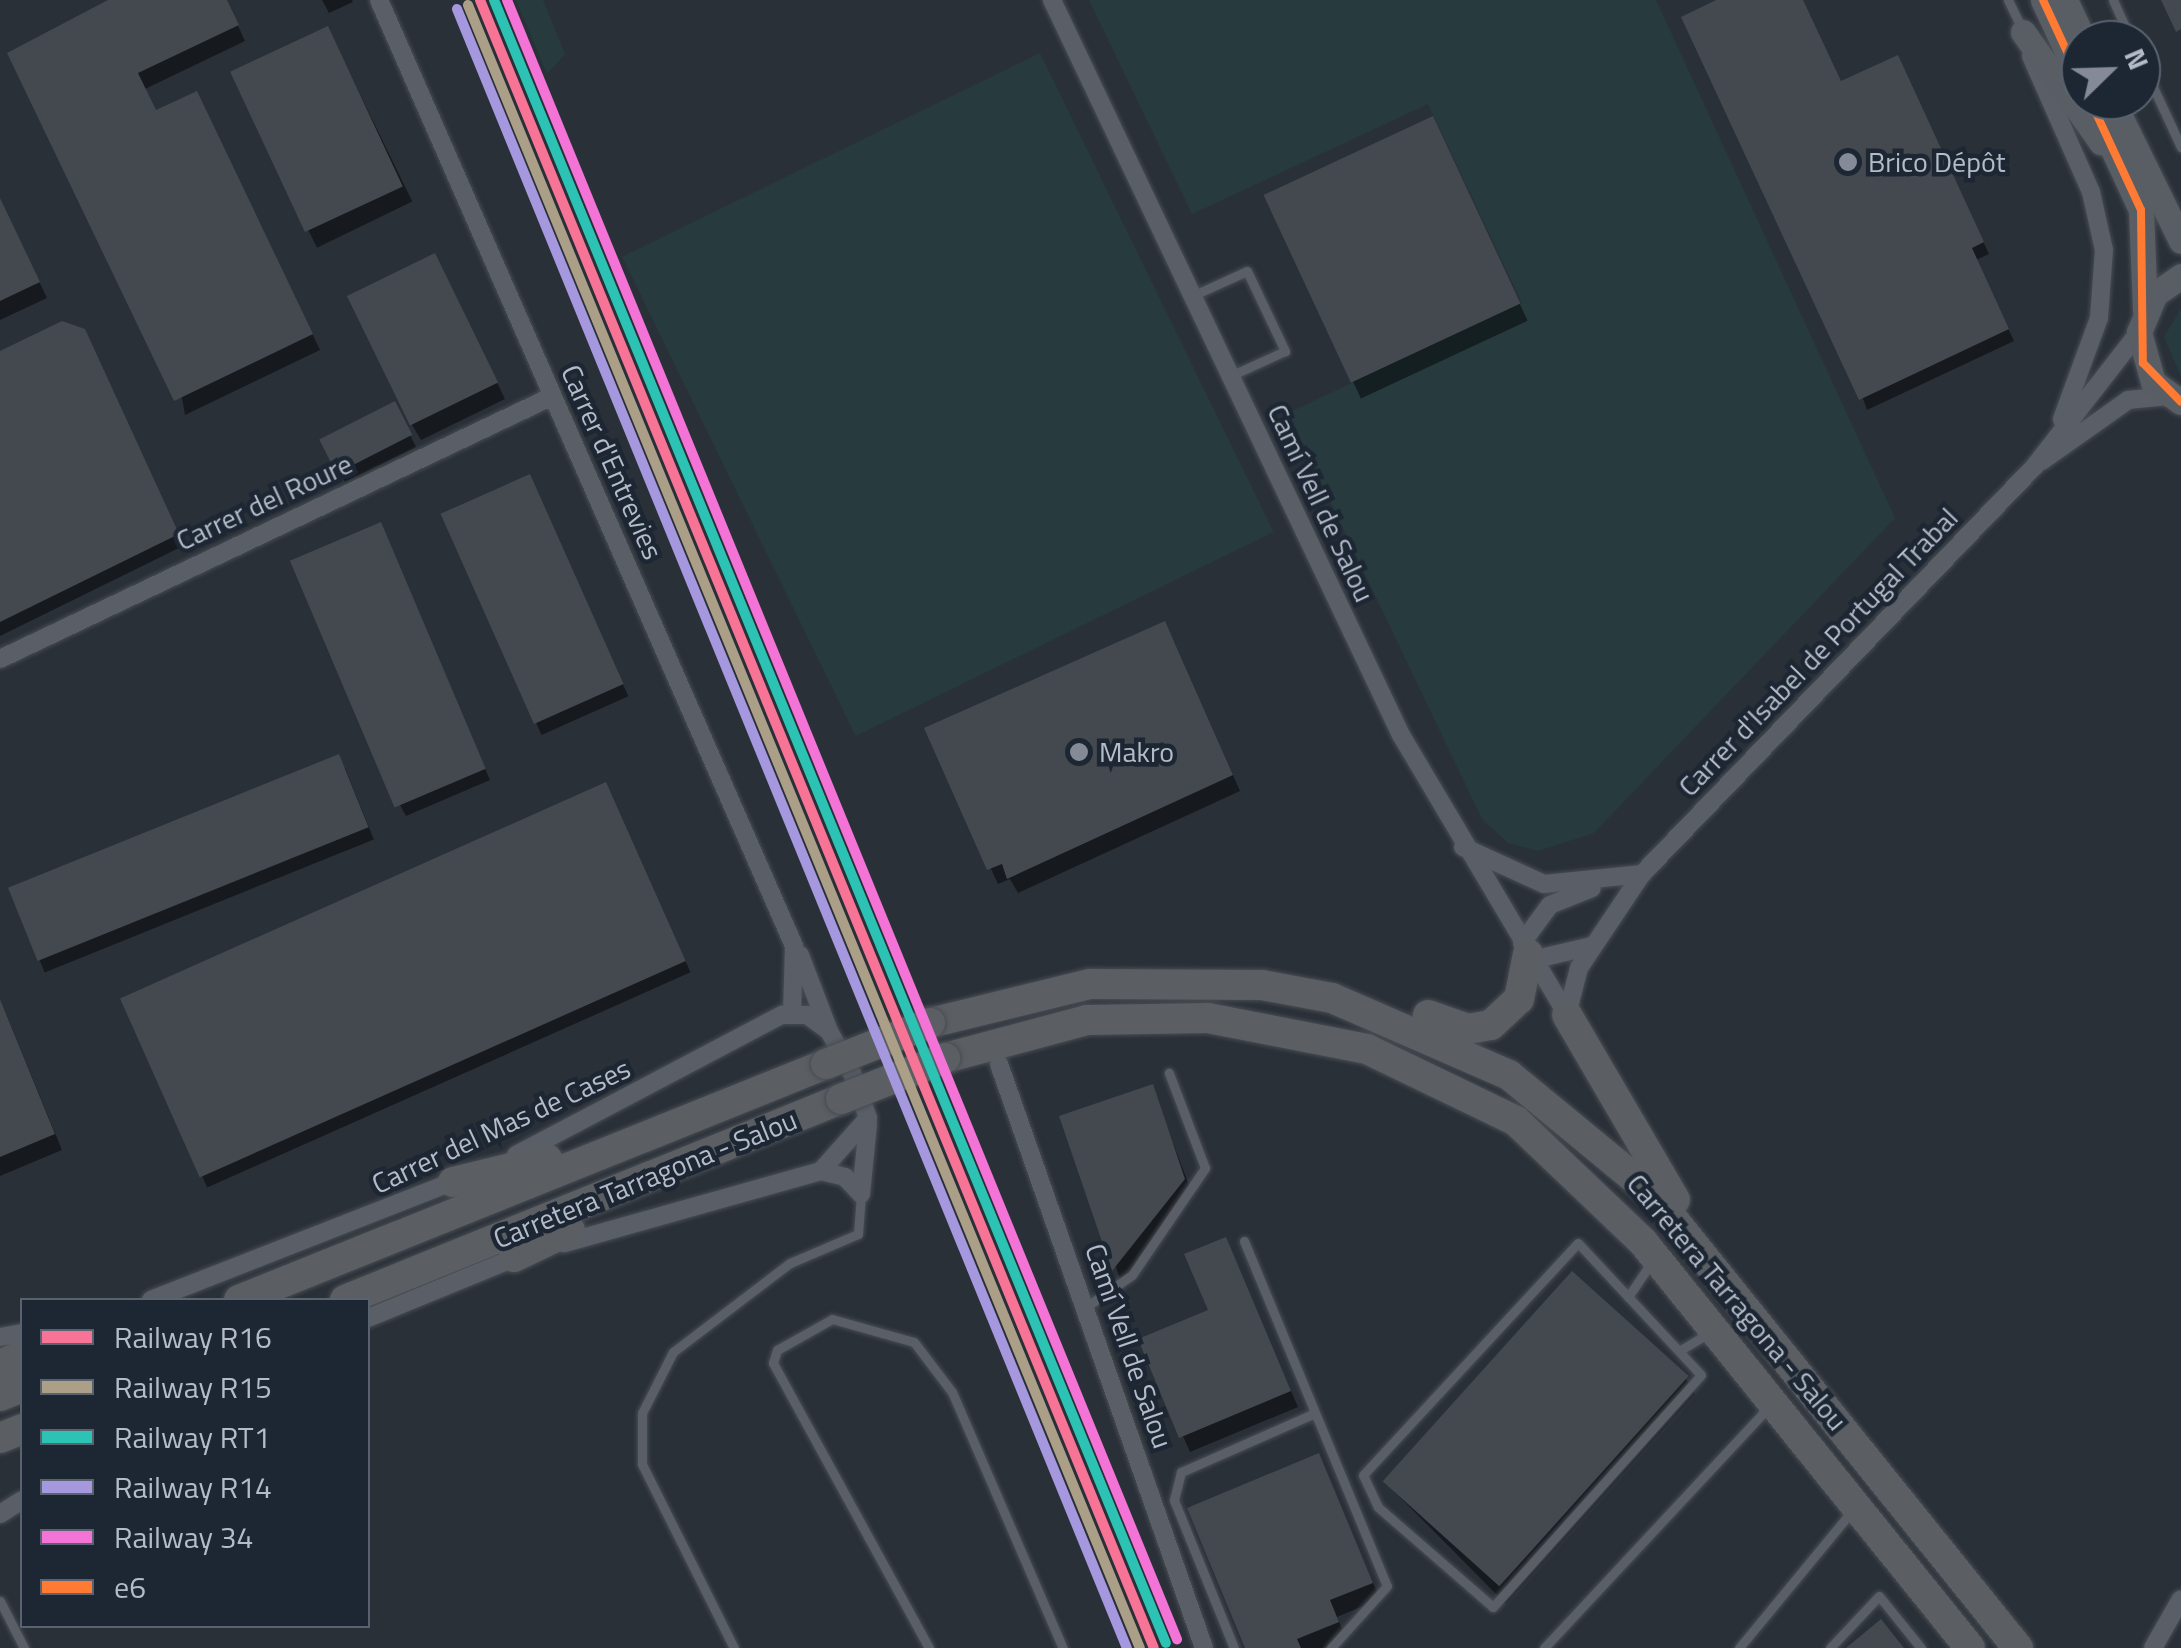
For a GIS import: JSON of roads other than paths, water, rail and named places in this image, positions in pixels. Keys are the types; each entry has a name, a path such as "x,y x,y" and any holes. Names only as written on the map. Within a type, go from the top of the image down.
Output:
{"highway":[{"path":"1332,998 1386,1000 1479,1029 1519,999 1527,953"},
{"name":"Carretera Tarragona - Salou","path":"243,1298 930,1023 1021,994 1154,978 1332,998 1452,1045 1553,1104 1652,1193 2018,1648"},
{"path":"1567,1015 1724,1279"},
{"name":"Carretera Tarragona - Salou","path":"349,1298 945,1058 989,1055 1142,1016 1286,1027 1368,1049 1516,1121 1655,1256 1962,1645"},
{"path":"453,1182 684,1122"},
{"path":"514,1257 666,1172"}],"main road":[{"path":"2043,0 2061,39"},
{"path":"2023,32 2065,100 2113,151"},
{"path":"2099,120 2141,210 2143,363 2174,399"},
{"path":"2122,120 2181,241"},
{"path":"2142,321 2181,276"}],"street":[{"name":"Carrer d'Entrevies","path":"380,0 829,1031"},
{"name":"Camí Vell de Salou","path":"1052,0 1230,376 1463,847 1567,1015"},
{"path":"2023,32 2092,192 2104,250 2099,318 2060,426"},
{"name":"Carrer d'Isabel de Portugal Trabal","path":"2034,467 2060,426 2142,321"},
{"name":"Carrer del Roure","path":"0,658 552,396"},
{"name":"Carrer d'Isabel de Portugal Trabal","path":"1567,1015 1569,989 1642,874 2034,467 2128,400 2174,399"},
{"path":"1463,847 1544,884 1601,883"},
{"path":"1596,943 1566,959 1527,953 1550,905 1601,883 1642,874"},
{"name":"Carrer d'Entrevies","path":"792,1015 794,946"},
{"path":"792,1015 829,1031 868,1118 861,1194"},
{"name":"Carrer del Mas de Cases","path":"157,1298 453,1182 792,1015"},
{"name":"Camí Vell de Salou","path":"989,1055 1086,1307 1204,1648"},
{"path":"821,1171 868,1118"},
{"path":"370,1317 514,1257 821,1171 845,1177 861,1194"},
{"path":"2153,1648 2181,1599"}],"lane":[{"path":"2008,0 2023,32"},
{"path":"2161,104 2181,147"},
{"path":"1192,296 1247,270 1285,351 1230,376"},
{"path":"1086,1307 1132,1275 1205,1168 1170,1073"},
{"path":"734,1648 642,1464 642,1412 673,1352 790,1263 858,1234 861,1194"},
{"path":"1244,1241 1387,1586 1331,1648"},
{"path":"1578,1242 1628,1297 1702,1375 1493,1607 1378,1506 1363,1475 1578,1242"},
{"path":"1628,1297 1655,1256"},
{"path":"929,1648 773,1363 777,1350 832,1319 914,1342 952,1392 1063,1648"},
{"path":"1679,1351 1715,1330"},
{"path":"1544,1648 1773,1403"},
{"path":"1234,1648 1174,1500 1181,1472 1315,1413"},
{"path":"1739,1648 1856,1506"},
{"path":"1830,1648 1878,1596 1920,1648"},
{"path":"0,1601 24,1648"}],"rail line":[{"name":"R16","path":"480,0 1154,1648"},
{"name":"RT1","path":"494,0 1166,1643"},
{"name":"34","path":"507,0 1177,1639"},
{"name":"R15","path":"468,5 1140,1648"},
{"name":"R14","path":"457,9 1127,1648"}],"place":[{"name":"Brico Dépôt","path":"1848,162"},
{"name":"Makro","path":"1079,752"}]}
